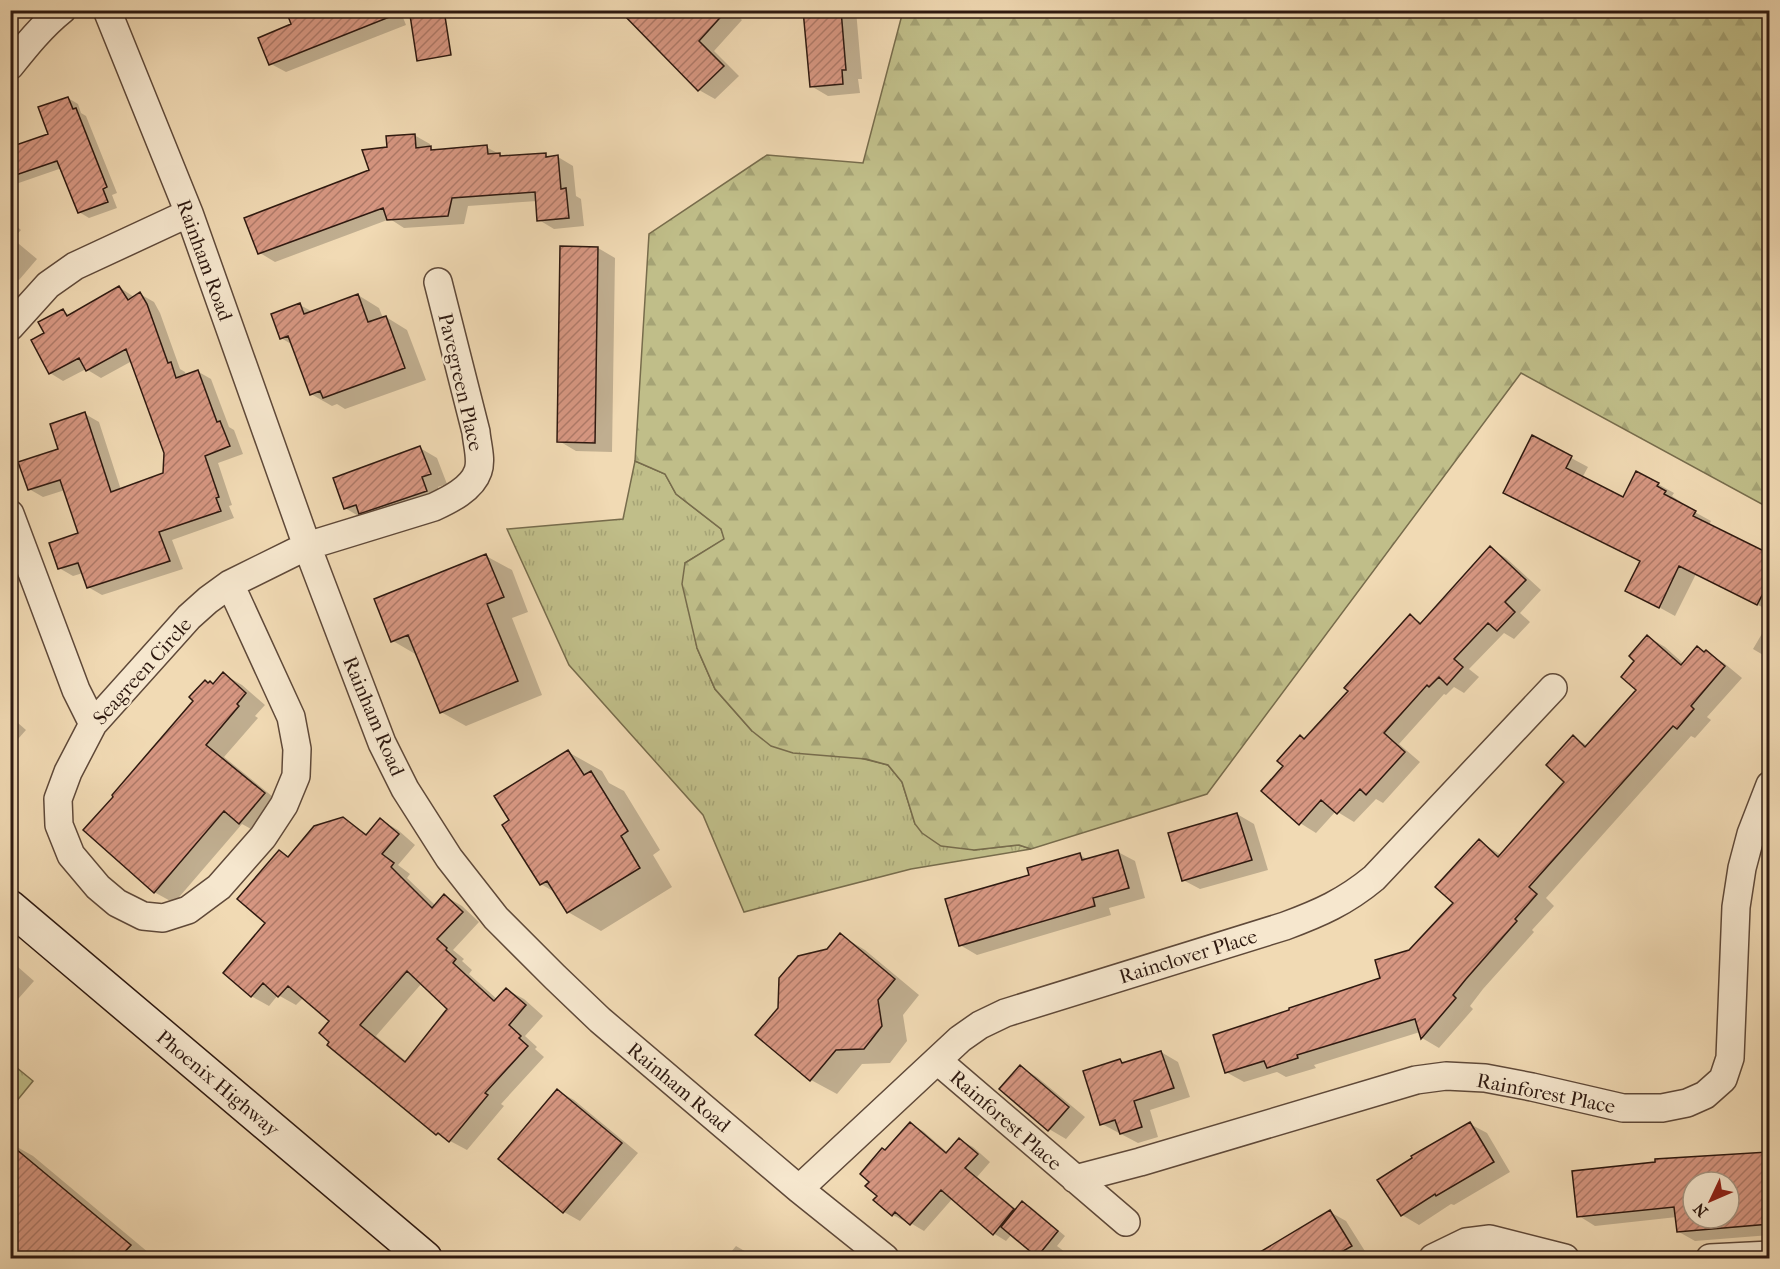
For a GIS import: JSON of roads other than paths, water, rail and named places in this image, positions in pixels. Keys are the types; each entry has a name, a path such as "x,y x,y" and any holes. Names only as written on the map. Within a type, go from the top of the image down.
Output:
{"main road":[{"name":"Phoenix Highway","path":"10,907 425,1258"}],"street":[{"path":"10,66 32,39 62,10"},
{"name":"Rainham Road","path":"107,10 189,213 307,546 382,743 405,789 449,858 496,918 600,1020 799,1190 885,1258"},
{"path":"10,327 48,285 75,266 189,213"},
{"name":"Pavegreen Place","path":"307,546 434,507 466,489 478,471 479,454 476,432 438,282"},
{"path":"10,514 76,690 93,724"},
{"name":"Seagreen Circle","path":"230,584 291,717 297,749 296,776 284,805 263,837 219,887 188,910 163,918 143,916 117,903 98,887 71,855 59,825 58,799 68,772 93,724 189,617 230,584 307,546"},
{"name":"Rainclover Place","path":"799,1190 960,1039 980,1024 1005,1013 1285,926 1314,915 1356,894 1374,878 1553,688"},
{"name":"Rainforest Place","path":"1075,1179 1416,1080 1446,1076 1485,1078 1623,1108 1662,1108 1687,1103 1705,1095 1723,1079 1730,1058 1736,907 1742,868 1751,834 1770,785"},
{"name":"Rainforest Place","path":"938,1061 1126,1222"},
{"path":"1433,1258 1466,1242 1490,1239 1565,1258"},
{"path":"1710,1258 1770,1255"}]}
